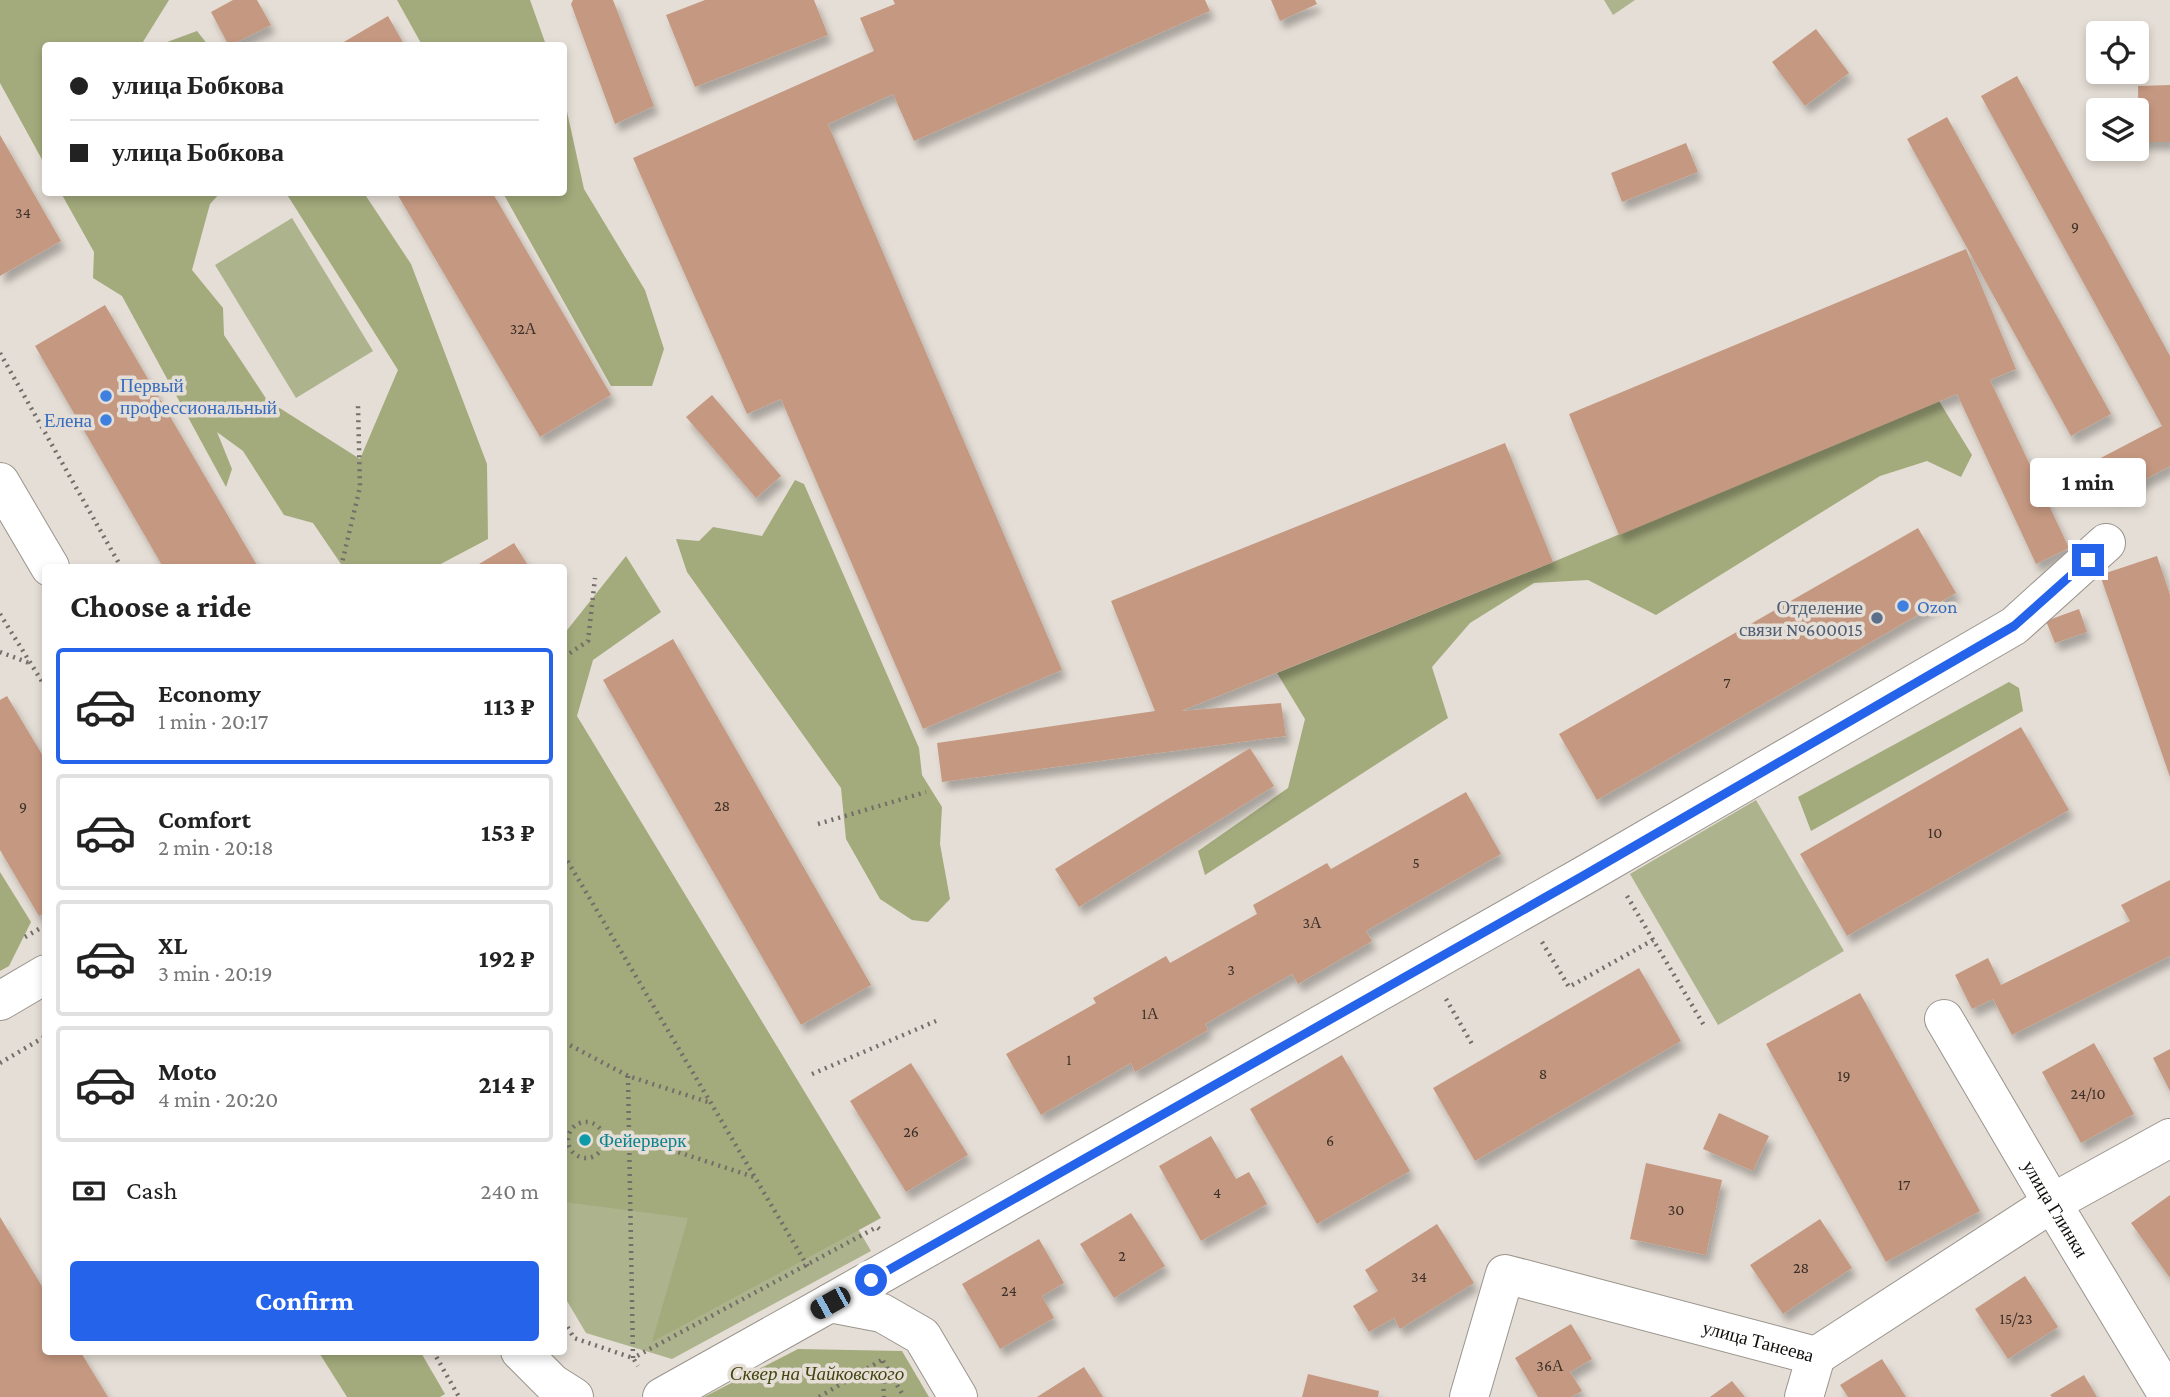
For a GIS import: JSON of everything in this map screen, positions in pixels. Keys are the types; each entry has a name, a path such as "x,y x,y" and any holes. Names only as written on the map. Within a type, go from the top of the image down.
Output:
{"street":[{"path":"0,482 48,564"},
{"path":"662,1397 1607,862 2014,626 2106,543"},
{"path":"0,1001 42,976"},
{"name":"улица Глинки","path":"1944,1019 2169,1397"},
{"name":"улица Танеева","path":"1469,1397 1505,1274 1816,1356 2052,1203 2170,1138"},
{"path":"830,1303 882,1313 922,1336 958,1397"},
{"path":"520,1355 543,1397"},
{"path":"522,1355 552,1383 574,1397"},
{"path":"1804,1397 1816,1356"}],"path":[{"path":"0,353 119,564"},
{"path":"342,564 360,487 358,406"},
{"path":"567,655 588,641 595,578"},
{"path":"0,614 42,682"},
{"path":"0,652 30,664"},
{"path":"818,824 926,792"},
{"path":"567,860 830,1303"},
{"path":"1607,862 1705,1027"},
{"path":"1523,909 1569,987 1653,940"},
{"path":"25,937 42,927"},
{"path":"1426,965 1472,1044"},
{"path":"812,1074 936,1021"},
{"path":"0,1063 42,1038"},
{"path":"567,1044 628,1076 711,1104"},
{"path":"628,1076 633,1358 639,1368"},
{"path":"580,1123 596,1125 604,1139 600,1151 590,1157 578,1155 569,1146 569,1134 573,1127 580,1123"},
{"path":"604,1139 629,1136 755,1177"},
{"path":"567,1326 574,1338 633,1358"},
{"path":"435,1355 459,1397"},
{"path":"884,1397 882,1360 904,1397"}],"green space":[{"path":"0,0 169,0 143,42 42,42 42,160 0,83"},
{"path":"397,0 530,0 545,42 420,42"},
{"path":"1604,0 1635,0 1613,15"},
{"path":"197,31 206,42 167,42"},
{"path":"567,112 584,189 645,290 664,349 652,386 611,386 505,196 567,196"},
{"path":"63,196 217,196 210,204 192,270 223,308 224,335 267,400 360,459 398,370 288,196 366,196 411,264 487,464 488,539 441,564 341,564 313,523 284,515 243,451 217,432 232,469 226,487 122,296 93,278 94,252"},
{"path":"292,218 373,351 296,398 215,265"},
{"path":"1939,401 1972,455 1961,477 1927,461 1880,476 1656,615 1588,580 1534,583 1470,623 1432,667 1448,718 1205,875 1198,851 1288,788 1305,719 1277,673 1553,562"},
{"path":"795,480 804,484 919,748 922,775 942,807 940,844 950,899 928,922 912,920 880,899 846,839 841,788 687,572 676,539 699,541 713,527 762,536"},
{"path":"626,556 661,612 593,660 577,716 881,1218 652,1342 688,1218 567,1202 567,630"},
{"path":"2009,682 2019,688 2023,711 1811,831 1798,797"},
{"path":"567,731 871,1251 672,1359 586,1333 567,1301"},
{"path":"1756,800 1844,951 1718,1025 1630,874"},
{"path":"0,872 31,922 9,966 0,971"},
{"name":"Сквер на Чайковского","path":"798,1349 902,1351 929,1397 704,1397"},
{"path":"321,1355 422,1355 445,1394 440,1397 347,1397"}],"building":[{"path":"233,0 257,0 271,25 237,42 227,42 211,12"},
{"path":"573,0 613,0 654,106 615,124 571,4"},
{"path":"705,0 814,0 828,35 695,87 666,15"},
{"path":"893,0 1205,0 1210,11 914,141 893,94 828,124 1062,670 923,729 781,399 747,414 633,158 874,51 860,18 895,4"},
{"path":"1271,0 1315,0 1317,4 1280,21"},
{"path":"388,16 403,42 344,42"},
{"path":"1816,29 1849,73 1805,106 1772,62"},
{"path":"2017,76 2170,356 2170,466 2113,497 2093,462 2162,426 1981,96"},
{"path":"2170,85 2170,142 2149,142 2149,98 2138,98 2138,86"},
{"path":"1947,117 2111,414 2071,436 1907,139"},
{"path":"0,135 61,241 0,276"},
{"path":"1686,143 1698,172 1622,202 1611,173"},
{"path":"398,196 494,196 611,395 540,437"},
{"path":"1966,249 2016,369 1990,380 2069,548 2036,564 1957,394 1619,535 1569,414"},
{"path":"105,305 256,564 161,564 35,346"},
{"path":"712,395 781,476 756,498 686,417"},
{"path":"1505,443 1553,562 1181,711 1281,703 1286,736 942,782 937,743 1155,711 1111,601"},
{"path":"1918,528 1956,593 1597,800 1559,734"},
{"path":"514,543 527,564 479,564"},
{"path":"2157,556 2170,595 2170,777 2100,575"},
{"path":"2079,609 2087,632 2055,643 2046,621"},
{"path":"673,639 871,985 801,1025 603,680"},
{"path":"7,696 42,754 42,914 39,916 0,850 0,700"},
{"path":"2021,727 2069,810 1847,936 1800,854"},
{"path":"1250,748 1274,786 1079,907 1055,869"},
{"path":"1466,792 1501,854 1366,931 1372,941 1298,984 1292,974 1205,1024 1208,1030 1135,1072 1131,1063 1041,1115 1006,1054 1096,1003 1093,998 1166,956 1170,963 1257,914 1253,905 1327,863 1331,869"},
{"path":"2170,880 2170,956 2012,1035 1993,999 1972,1009 1955,975 1988,958 2001,985 2130,921 2121,905"},
{"path":"1639,968 1681,1041 1475,1161 1433,1088"},
{"path":"1860,993 1980,1211 1886,1262 1766,1044"},
{"path":"2094,1043 2134,1114 2081,1143 2042,1072"},
{"path":"2170,1049 2170,1091 2153,1058"},
{"path":"1342,1055 1410,1171 1317,1224 1250,1109"},
{"path":"911,1063 968,1155 906,1192 850,1101"},
{"path":"1719,1113 1769,1136 1753,1171 1703,1149"},
{"path":"1211,1136 1236,1179 1249,1172 1267,1204 1201,1241 1159,1166"},
{"path":"1646,1163 1722,1180 1706,1255 1630,1239"},
{"path":"2170,1195 2170,1278 2131,1223"},
{"path":"1131,1213 1165,1266 1114,1298 1080,1244"},
{"path":"0,1217 42,1286 42,1355 82,1355 108,1397 0,1397"},
{"path":"1820,1219 1852,1268 1783,1314 1750,1265"},
{"path":"1437,1224 1474,1283 1400,1329 1394,1318 1369,1332 1353,1306 1378,1291 1365,1270"},
{"path":"1039,1239 1064,1283 1042,1296 1054,1318 1000,1349 962,1284"},
{"path":"2025,1276 2058,1327 2008,1359 1975,1309"},
{"path":"1571,1324 1592,1359 1570,1372 1582,1391 1571,1397 1538,1397 1515,1358"},
{"path":"1882,1359 1906,1397 1848,1397 1840,1385"},
{"path":"1084,1367 1103,1397 1037,1397"},
{"path":"1308,1374 1379,1391 1378,1397 1302,1397"},
{"path":"2084,1375 2097,1397 2050,1395"},
{"path":"1732,1381 1745,1397 1710,1397"}],"place":[{"name":"Первый профессиональный","path":"106,396"},
{"name":"Елена","path":"106,420"},
{"name":"Ozon","path":"1903,606"},
{"name":"Отделение связи №600015","path":"1877,618"},
{"name":"Фейерверк","path":"585,1140"}],"route":[{"path":"871,1280 1583,876 2014,626 2088,560"}]}
